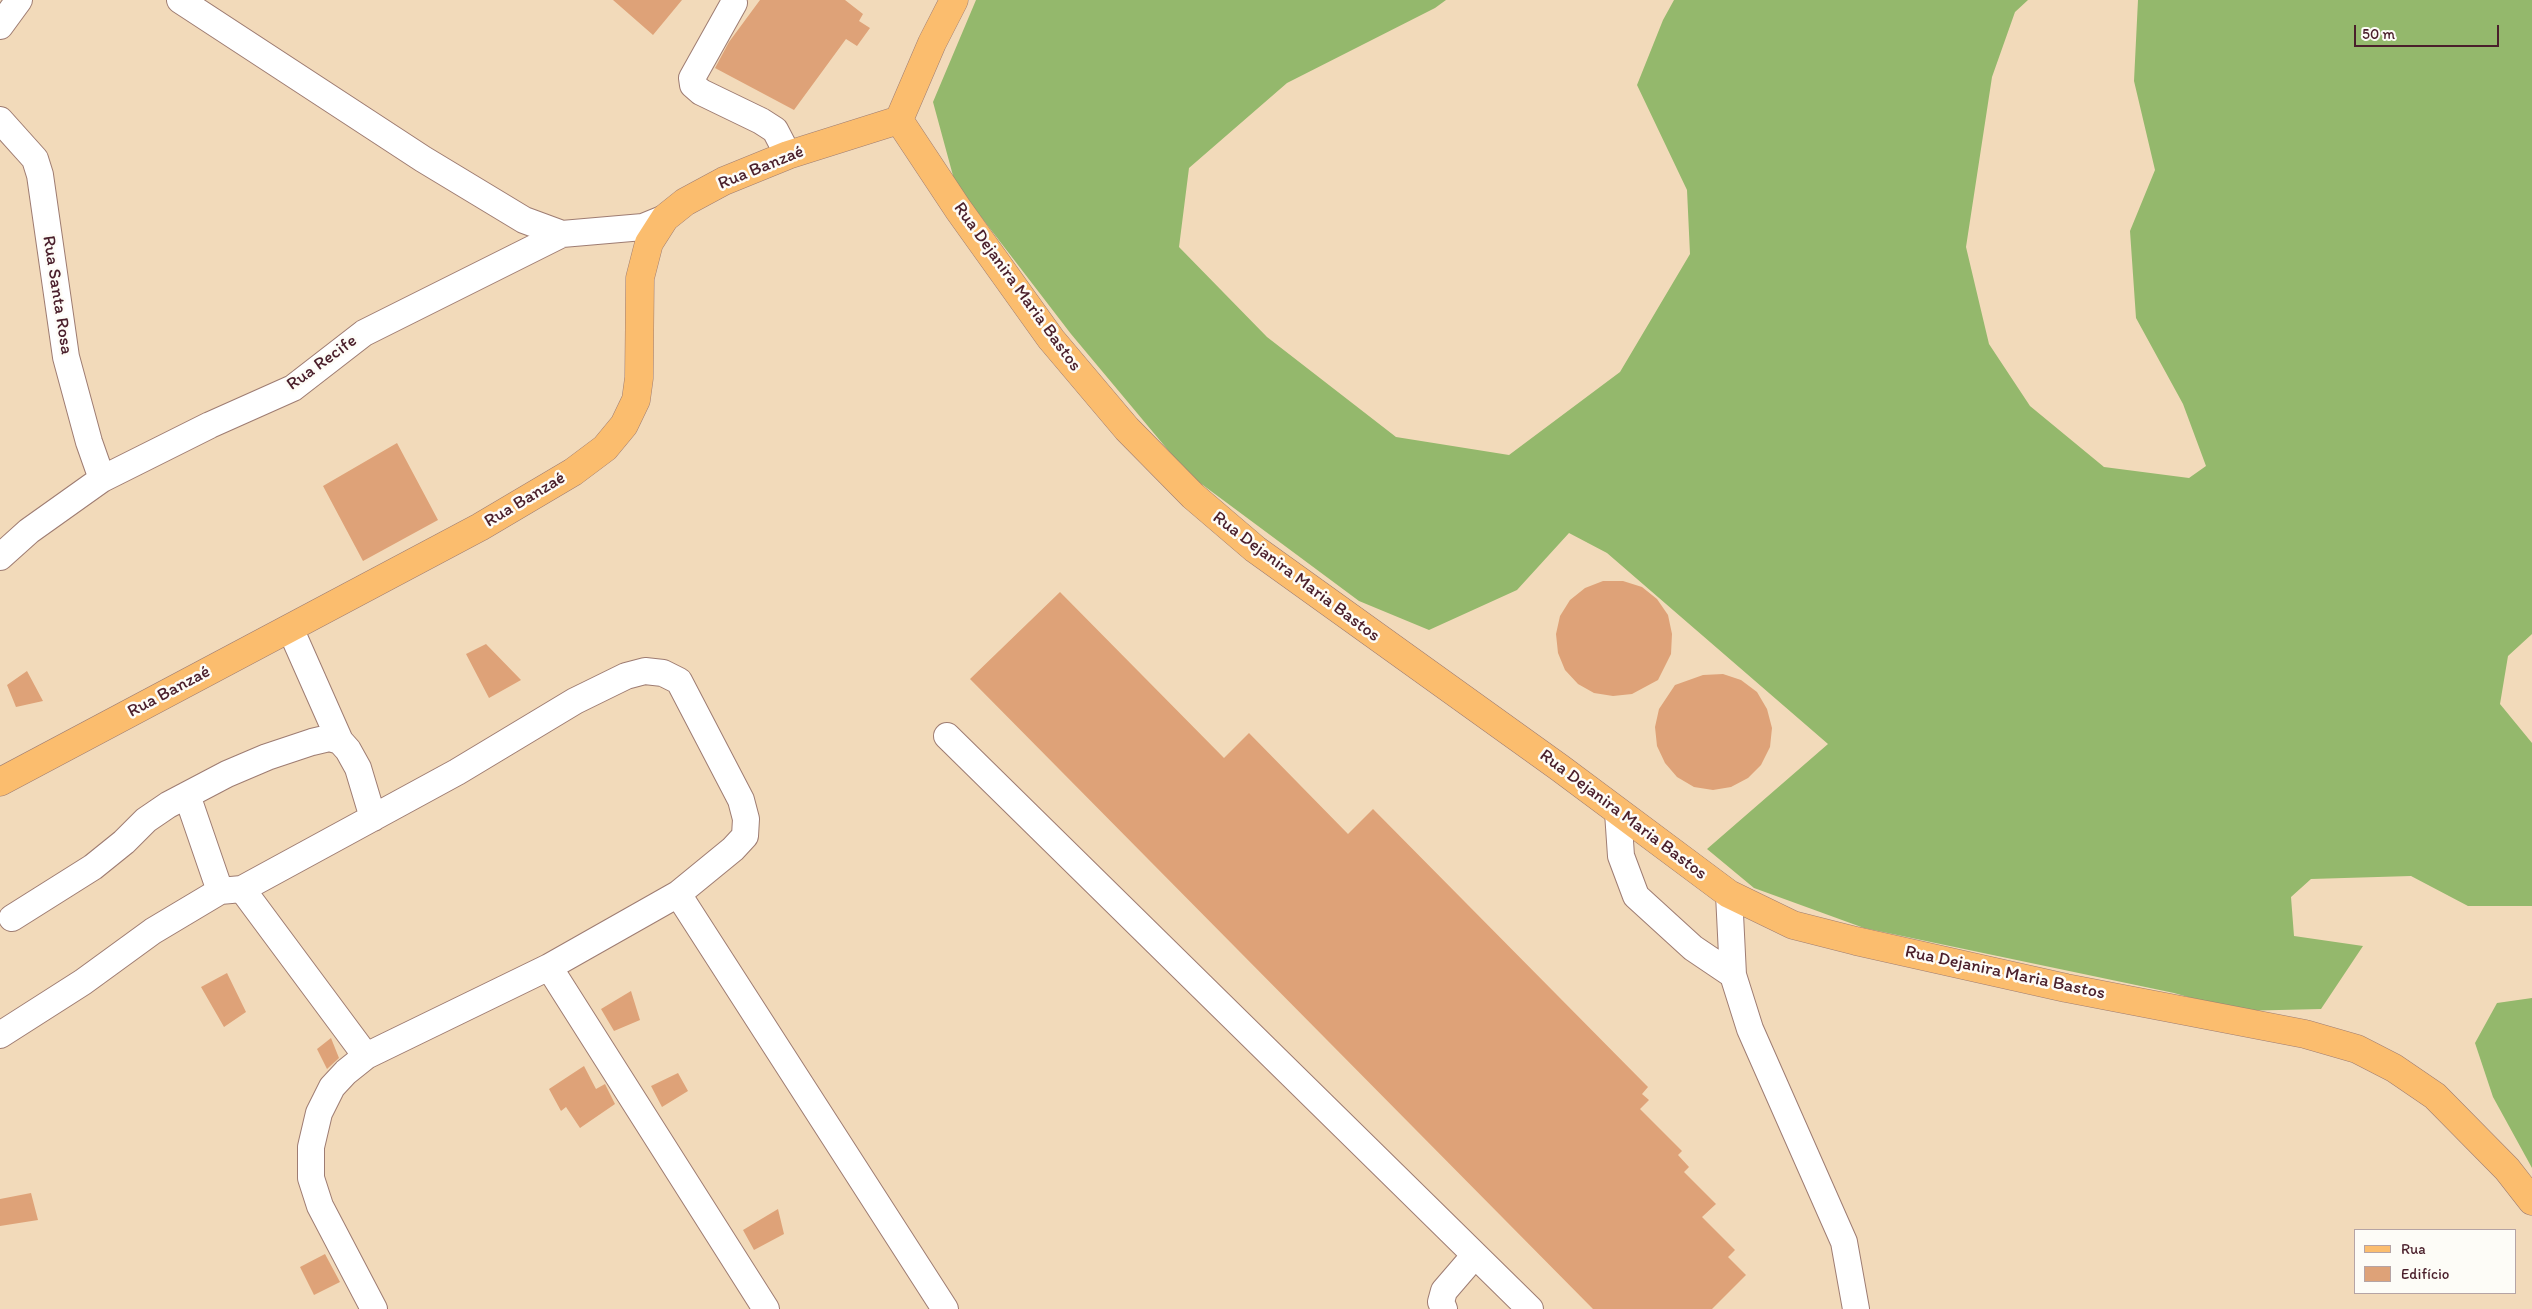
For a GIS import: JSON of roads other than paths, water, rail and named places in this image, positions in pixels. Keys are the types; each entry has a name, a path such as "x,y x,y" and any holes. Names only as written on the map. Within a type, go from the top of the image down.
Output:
{"main road":[{"path":"899,120 932,43 954,0"},
{"name":"Rua Banzaé","path":"0,782 480,527 573,472 605,448 624,425 636,400 640,278 649,243 665,218 685,202 716,185 788,155 899,120"},
{"name":"Rua Dejanira Maria Bastos","path":"899,120 958,209 1052,339 1127,429 1193,496 1255,549 1729,894 1793,925 1856,941 2066,988 2305,1034 2357,1049 2394,1068 2435,1096 2507,1170 2532,1200"}],"street":[{"path":"0,26 19,0"},
{"path":"180,0 454,178 524,220 562,234"},
{"path":"734,3 692,78 694,85 701,92 761,121 775,130 788,155"},
{"name":"Rua Santa Rosa","path":"0,120 35,159 40,175 66,357 89,442 102,479"},
{"name":"Rua Recife","path":"0,557 29,531 102,479 210,425 292,388 364,333 562,234 643,227 665,218"},
{"path":"290,628 340,741 348,750 358,768 373,818"},
{"path":"0,1035 114,960 153,931 373,818 457,772 575,701 626,676 646,671 663,673 679,681 741,800 746,819 745,836 678,894 548,967 366,1056 346,1072 332,1087 319,1114 310,1147 312,1178 320,1206 374,1309"},
{"path":"947,736 1530,1309"},
{"path":"12,918 93,867 124,842 146,820 187,795 226,774 267,757 328,738 340,741"},
{"path":"187,795 231,890 366,1056"},
{"path":"1618,812 1621,856 1636,896 1693,948 1733,975"},
{"path":"678,894 946,1309"},
{"path":"1729,894 1733,975 1750,1028 1844,1242 1856,1309"},
{"path":"548,967 766,1309"},
{"path":"1444,1309 1441,1302 1444,1291 1475,1255"}]}
